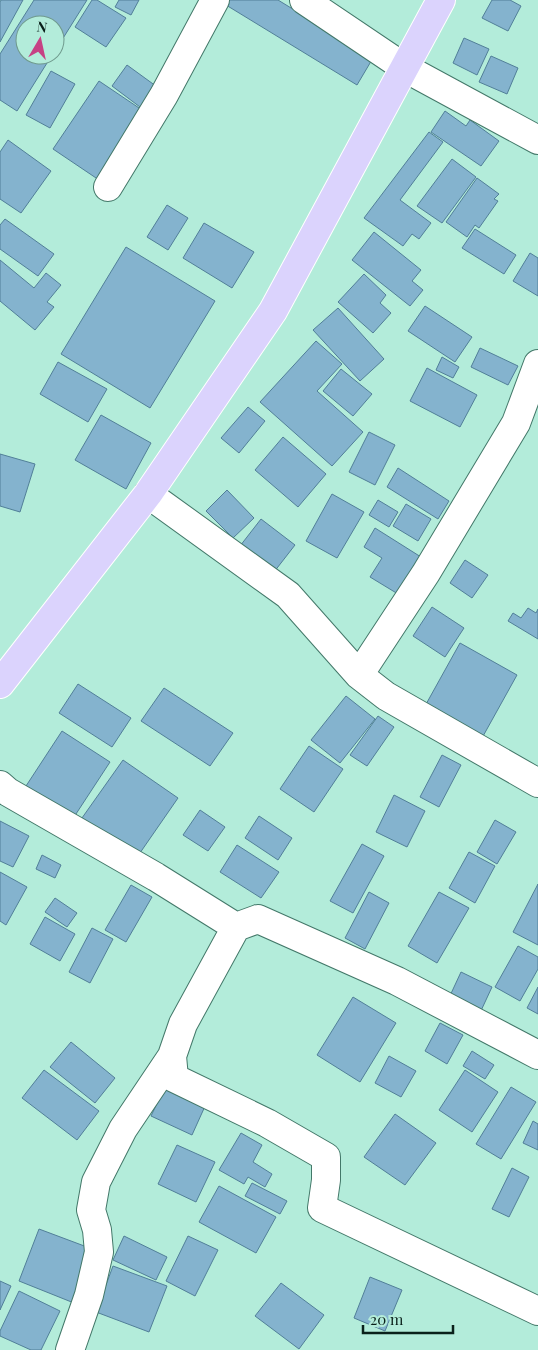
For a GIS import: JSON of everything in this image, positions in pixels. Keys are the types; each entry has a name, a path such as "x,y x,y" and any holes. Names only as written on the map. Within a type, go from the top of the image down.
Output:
{"main road":[{"path":"0,684 148,494 273,311 406,68 441,0"}],"street":[{"path":"108,186 164,95 215,0"},
{"path":"304,0 406,68 538,140"},
{"path":"359,675 426,573 516,424 538,364"},
{"path":"148,494 288,595 359,675 386,696 538,783"},
{"path":"0,785 8,792 156,877 236,927"},
{"path":"70,1350 89,1295 99,1252 97,1230 91,1210 96,1182 123,1129 172,1056 183,1024 236,927 258,919 397,981 538,1055"},
{"path":"172,1056 174,1078 267,1123 326,1157 326,1180 322,1208 538,1311"}],"building":[{"path":"1,0 23,0 0,42 0,2"},
{"path":"34,0 87,0 65,35 65,15 25,15"},
{"path":"92,0 97,0 126,18 106,47 75,27"},
{"path":"119,0 139,0 131,15 115,7"},
{"path":"229,0 278,0 373,58 357,85 226,5"},
{"path":"492,0 510,0 521,6 508,31 482,18"},
{"path":"15,30 15,65 46,65 17,111 0,100 0,54"},
{"path":"464,38 489,49 477,75 453,63"},
{"path":"491,56 518,68 507,94 479,82"},
{"path":"127,65 160,89 144,110 112,86"},
{"path":"51,71 75,84 50,128 26,115"},
{"path":"99,81 148,114 102,182 53,149"},
{"path":"445,111 466,126 470,120 499,141 481,166 431,132"},
{"path":"429,132 443,142 400,200 431,223 419,239 412,234 403,246 364,218"},
{"path":"8,140 51,171 21,213 0,199 0,152"},
{"path":"452,159 476,177 442,223 417,206"},
{"path":"477,178 499,194 494,199 498,201 479,228 475,225 467,237 446,222"},
{"path":"167,205 188,218 168,250 147,237"},
{"path":"5,219 54,254 38,276 0,249 0,225"},
{"path":"204,223 254,252 232,288 183,258"},
{"path":"475,229 516,255 504,274 462,248"},
{"path":"374,232 421,270 412,281 423,290 410,306 352,260"},
{"path":"126,247 215,301 150,408 61,354"},
{"path":"530,253 538,258 538,296 513,281"},
{"path":"0,260 34,288 46,273 61,285 47,302 54,307 35,330 0,301"},
{"path":"364,274 386,295 380,303 391,313 373,333 338,302"},
{"path":"425,306 472,337 455,362 408,331"},
{"path":"338,308 384,359 360,381 313,330"},
{"path":"316,341 342,364 317,391 363,432 332,466 260,402"},
{"path":"480,348 518,366 508,385 471,367"},
{"path":"442,357 459,367 453,378 436,370"},
{"path":"58,362 107,389 88,422 40,394"},
{"path":"427,368 477,395 460,427 410,401"},
{"path":"341,369 372,394 353,416 323,391"},
{"path":"248,407 265,421 239,453 221,438"},
{"path":"101,415 151,443 126,489 75,460"},
{"path":"369,432 395,445 375,485 349,472"},
{"path":"283,437 326,474 298,507 255,470"},
{"path":"0,454 35,464 20,512 0,506"},
{"path":"398,468 449,501 438,519 387,487"},
{"path":"227,490 254,518 233,538 206,511"},
{"path":"332,494 364,512 337,558 306,541"},
{"path":"378,500 398,512 389,527 369,515"},
{"path":"406,504 431,519 418,541 393,526"},
{"path":"261,519 295,545 274,572 240,546"},
{"path":"375,528 421,557 398,594 370,577 382,558 364,547"},
{"path":"465,560 488,575 472,598 450,583"},
{"path":"432,607 464,628 445,657 413,636"},
{"path":"528,608 536,613 538,609 538,639 508,621 513,613 521,618"},
{"path":"460,643 517,675 482,738 425,706"},
{"path":"78,684 131,718 112,747 59,713"},
{"path":"164,688 233,733 210,766 141,721"},
{"path":"346,696 375,719 340,763 311,740"},
{"path":"378,716 394,727 367,766 350,755"},
{"path":"62,731 110,762 74,817 26,786"},
{"path":"309,746 343,769 314,812 280,789"},
{"path":"442,755 461,765 439,807 420,797"},
{"path":"123,760 178,798 133,863 77,825"},
{"path":"394,795 425,811 407,847 376,832"},
{"path":"200,810 225,827 208,851 183,835"},
{"path":"259,816 292,838 278,860 245,838"},
{"path":"495,820 516,832 497,864 477,852"},
{"path":"0,821 29,836 13,867 0,861"},
{"path":"362,844 384,856 353,913 330,901"},
{"path":"237,845 279,872 261,898 220,872"},
{"path":"469,852 495,866 475,903 449,888"},
{"path":"42,855 61,865 55,878 36,869"},
{"path":"0,872 27,887 6,925 0,921"},
{"path":"538,884 538,945 513,932"},
{"path":"131,885 152,897 126,942 105,930"},
{"path":"369,892 389,903 365,949 345,938"},
{"path":"439,892 469,908 437,963 408,946"},
{"path":"55,898 77,913 67,927 45,912"},
{"path":"45,917 75,934 60,961 30,944"},
{"path":"92,928 113,939 90,983 69,972"},
{"path":"518,946 538,957 538,969 520,1001 495,987"},
{"path":"461,972 492,987 479,1015 448,1000"},
{"path":"538,987 538,1014 527,1008"},
{"path":"353,997 396,1023 360,1082 317,1055"},
{"path":"440,1023 463,1035 447,1064 425,1051"},
{"path":"71,1042 115,1078 95,1103 50,1067"},
{"path":"472,1051 494,1065 485,1079 463,1066"},
{"path":"389,1056 416,1071 401,1097 375,1083"},
{"path":"44,1070 99,1111 77,1140 22,1098"},
{"path":"465,1070 498,1092 472,1132 439,1110"},
{"path":"166,1085 206,1104 192,1135 151,1116"},
{"path":"511,1087 536,1102 501,1159 476,1144"},
{"path":"395,1114 436,1143 405,1185 364,1157"},
{"path":"533,1121 538,1124 538,1150 523,1143"},
{"path":"241,1133 262,1145 253,1162 272,1174 265,1187 248,1177 244,1184 219,1170"},
{"path":"177,1145 215,1162 196,1202 158,1184"},
{"path":"512,1168 529,1177 509,1217 492,1209"},
{"path":"252,1183 287,1201 280,1214 245,1196"},
{"path":"219,1186 276,1217 256,1253 199,1222"},
{"path":"39,1229 95,1250 74,1303 19,1281"},
{"path":"124,1236 167,1257 156,1280 113,1260"},
{"path":"188,1236 218,1250 195,1296 166,1281"},
{"path":"113,1266 167,1286 149,1332 96,1312"},
{"path":"370,1277 402,1290 385,1331 354,1318"},
{"path":"0,1281 11,1286 0,1310"},
{"path":"281,1283 324,1315 299,1349 255,1316"},
{"path":"19,1291 60,1311 41,1350 31,1350 0,1336 0,1331"}]}
